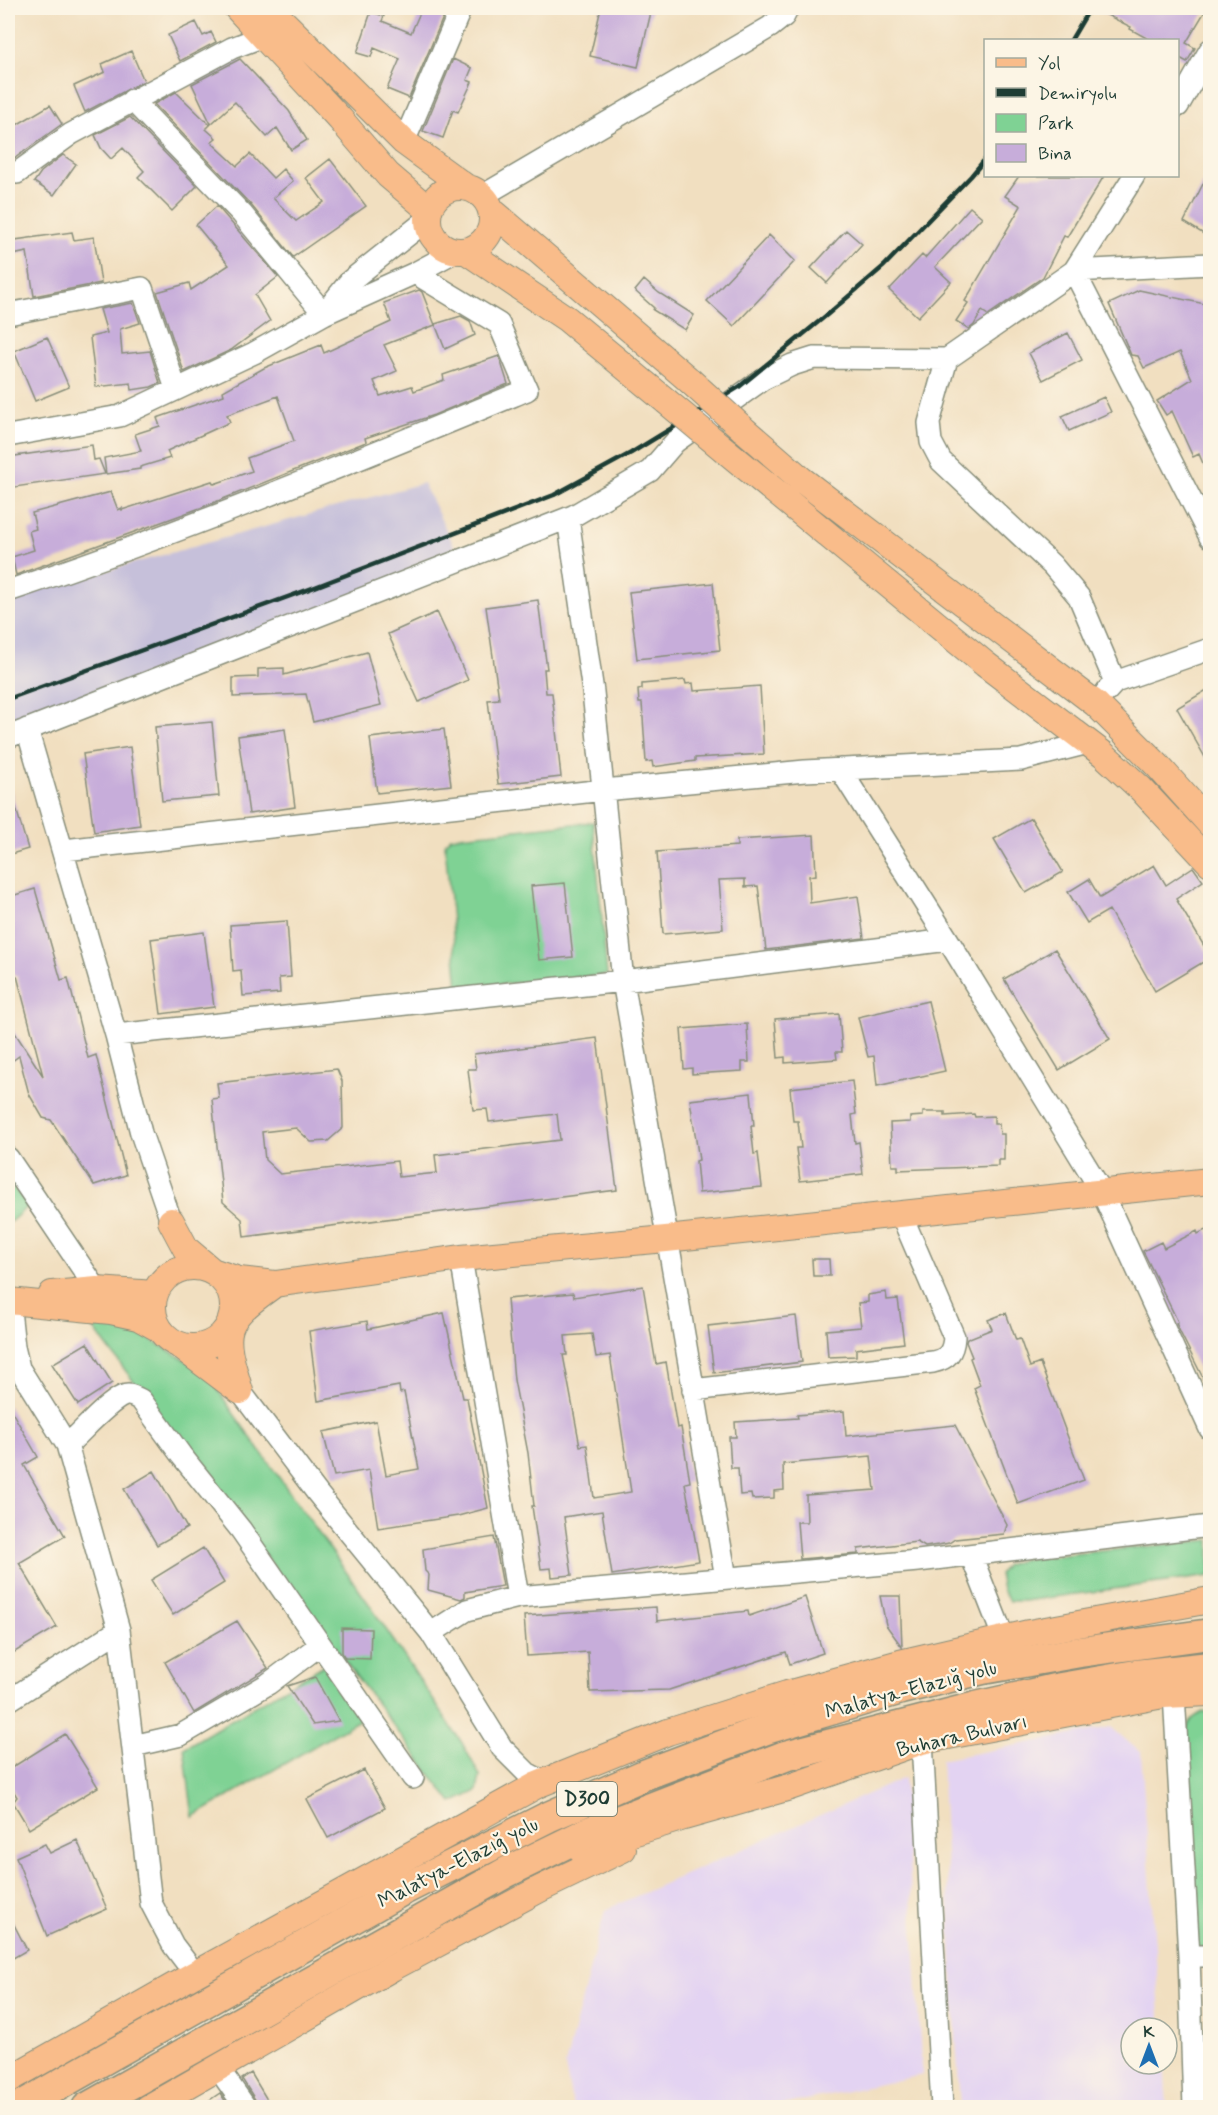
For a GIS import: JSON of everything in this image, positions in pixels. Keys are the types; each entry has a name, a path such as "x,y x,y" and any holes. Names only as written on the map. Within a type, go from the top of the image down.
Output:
{"highway":[{"name":"Malatya-Elazığ yolu","path":"18,2108 401,1891 548,1816 644,1775 769,1728 901,1689 1005,1665 1210,1634"},
{"name":"Malatya-Elazığ yolu","path":"87,2108 507,1872 589,1832 785,1756 1054,1689 1136,1675 1210,1667"}],"main road":[{"path":"237,8 340,119 388,175 429,215 433,237 439,244 461,251 567,319 985,664 1088,743 1141,789 1210,863"},
{"path":"271,8 404,142 480,198 802,480 1096,704 1158,766 1210,824"},
{"path":"429,215 440,194 458,187 480,198 492,221 490,231 476,247 461,251"},
{"path":"8,1301 54,1293 158,1288 172,1273 185,1268 198,1267 239,1280 275,1284 461,1258 666,1239 1210,1181"},
{"path":"171,1221 186,1248 223,1279 230,1290 234,1303 233,1317 228,1330 228,1351 240,1391"},
{"path":"171,1221 172,1263 158,1288 153,1317 167,1339 240,1391"},
{"path":"179,1346 193,1348 206,1346 218,1340 228,1330 240,1311 275,1284"},
{"path":"8,1301 111,1311 138,1317 158,1328"},
{"path":"8,2080 544,1782 668,1732 787,1694 900,1663 1004,1639 1210,1600"},
{"name":"Buhara Bulvarı","path":"684,1816 790,1787 922,1741 1112,1704 1174,1694 1210,1693"},
{"path":"507,1872 684,1816"},
{"path":"148,2108 392,1968 518,1900 614,1854 684,1816"}],"street":[{"path":"404,142 461,8"},
{"path":"480,198 770,27 783,16 788,8"},
{"path":"17,173 71,134 132,100 232,48 264,36"},
{"path":"1179,104 1210,50"},
{"path":"132,100 242,214 324,314"},
{"path":"8,737 568,518 650,471 675,442 763,379 792,365 814,358 947,359 1074,271 1133,177"},
{"path":"324,314 350,281 429,215"},
{"path":"8,436 120,416 254,352 324,314 461,251"},
{"path":"1074,271 1209,266"},
{"path":"1074,271 1210,537"},
{"path":"8,591 107,558 279,492 527,390 500,324 415,273"},
{"path":"8,314 142,288 176,388"},
{"path":"947,359 929,423 931,442 942,461 1052,565 1079,597 1115,682"},
{"path":"568,518 593,692 623,981 726,1578"},
{"path":"1096,704 1115,682 1210,649"},
{"path":"27,729 64,850 141,1132 171,1221"},
{"path":"64,850 604,790 840,769 1021,760 1088,743"},
{"path":"840,769 1102,1192 1210,1429"},
{"path":"116,1035 623,981 948,940"},
{"path":"8,1158 97,1290"},
{"path":"693,1390 933,1362 949,1356 954,1337 901,1214"},
{"path":"461,1258 518,1598"},
{"path":"8,1301 14,1347 13,1362 67,1446 119,1630 151,1903 173,1945 195,1974"},
{"path":"240,1391 318,1494 431,1633 502,1748 527,1773 544,1782"},
{"path":"67,1446 109,1406 123,1396 132,1395 141,1401 241,1530 413,1778"},
{"path":"431,1633 467,1610 518,1598 971,1555 1210,1526"},
{"path":"971,1555 1004,1639"},
{"path":"8,1701 119,1630"},
{"path":"133,1746 181,1736 268,1684 320,1645"},
{"path":"1174,1694 1189,1956 1194,2108"},
{"path":"922,1741 942,2108"},
{"path":"1189,1956 1210,1956"},
{"path":"218,2068 246,2108"}],"shaded area":[{"path":"423,483 460,558 8,727 8,598"},
{"path":"1111,1727 1141,1753 1160,2016 1119,2016 1119,2076 1165,2076 1167,2107 960,2107 941,1760"},
{"path":"904,1778 922,2075 773,2107 573,2107 565,2066 605,1910"}],"green space":[{"path":"593,822 607,975 458,988 445,844 450,837"},
{"path":"8,1182 29,1205 8,1224"},
{"path":"85,1317 131,1326 206,1372 369,1604 462,1743 480,1776 477,1791 452,1803"},
{"path":"1210,1540 1210,1576 1024,1601 1009,1601 1002,1590 999,1574 1006,1565 1024,1559"},
{"path":"329,1662 366,1716 193,1817 184,1748"},
{"path":"1203,1712 1210,1712 1210,1948 1194,1948 1187,1731 1192,1720"}],"building":[{"path":"422,8 447,8 409,98 387,89 400,59 374,48 371,57 357,53 371,12 384,16 382,21 411,33"},
{"path":"601,8 652,8 638,67 590,56"},
{"path":"1093,8 1207,8 1186,43 1195,48 1187,62 1179,58 1179,39 1148,39 1130,29 1131,27"},
{"path":"196,22 203,36 211,32 216,42 180,61 168,35"},
{"path":"131,51 144,81 85,112 74,86 105,72 102,64"},
{"path":"240,59 289,111 307,140 291,150 277,128 267,137 235,102 211,124 192,84"},
{"path":"453,59 472,68 467,80 472,82 458,112 453,110 443,138 423,131"},
{"path":"176,92 210,125 206,129 216,138 211,142 237,166 250,154 273,178 283,169 293,181 273,198 296,221 324,202 306,178 330,159 366,206 293,257 251,205 154,104"},
{"path":"50,105 62,124 8,163 8,130"},
{"path":"130,117 197,186 172,211 138,177 144,171 123,148 111,159 101,148 95,135"},
{"path":"63,155 76,164 54,195 34,182 41,172"},
{"path":"1210,170 1210,238 1184,222"},
{"path":"1018,177 1103,177 1067,237 1064,236 1043,277 988,315 982,311 969,329 956,321 968,303 965,301 1021,206 1005,196"},
{"path":"217,206 278,277 255,295 270,321 231,350 184,372 157,292 189,283 191,290 229,265 196,225"},
{"path":"970,207 982,217 935,267 951,282 918,317 889,290 922,255 925,258"},
{"path":"846,230 862,244 827,283 811,268"},
{"path":"72,232 74,240 94,237 101,283 34,296 27,252 8,256 8,241"},
{"path":"769,235 795,261 734,326 707,301"},
{"path":"644,280 659,293 694,315 685,330 653,310 654,308 635,291"},
{"path":"419,290 422,292 435,325 384,345 397,371 374,381 380,396 412,386 414,391 444,380 443,375 499,356 508,384 434,415 365,438 366,442 200,508 16,575 12,557 34,550 29,531 36,529 32,513 111,492 118,510 122,508 122,510 212,481 214,484 252,471 247,458 294,441 278,396 227,415 230,422 167,451 170,458 140,467 140,469 106,474 104,458 141,451 135,434 160,426 157,418 224,395 223,391 264,368 321,345 324,353 391,322 384,303"},
{"path":"1139,290 1210,305 1210,480 1199,454 1193,457 1172,411 1166,415 1157,401 1192,379 1180,352 1144,368 1138,356 1131,355 1109,304"},
{"path":"133,303 140,323 120,329 122,354 150,351 160,383 132,390 131,383 96,387 90,337 107,333 100,309"},
{"path":"461,316 470,321 475,335 445,349 435,324"},
{"path":"1068,333 1082,360 1043,380 1029,353"},
{"path":"47,337 69,387 35,401 14,351"},
{"path":"1104,397 1111,412 1069,431 1062,416"},
{"path":"92,445 94,460 99,459 105,474 8,488 8,457"},
{"path":"713,583 720,650 637,659 629,592"},
{"path":"538,600 547,669 544,669 546,693 552,693 561,777 498,784 488,700 499,699 486,607"},
{"path":"437,612 468,680 419,702 388,634"},
{"path":"367,652 381,705 313,722 306,694 233,697 233,678 258,677 258,669 284,668 284,675"},
{"path":"685,680 686,684 693,683 694,691 760,686 764,754 695,758 695,761 653,767 652,761 646,762 642,703 639,703 638,690 642,689 642,684"},
{"path":"1210,688 1210,766 1177,708"},
{"path":"212,722 219,796 162,801 155,727"},
{"path":"285,729 295,807 249,814 238,736"},
{"path":"444,729 451,785 377,793 370,738"},
{"path":"130,747 140,825 94,832 83,754"},
{"path":"8,791 11,791 28,849 8,855"},
{"path":"1031,818 1063,872 1026,893 994,839"},
{"path":"814,835 816,875 809,876 810,903 858,896 864,938 766,950 758,886 745,887 745,879 719,880 723,929 663,934 657,852 737,846 737,840"},
{"path":"1154,865 1166,885 1193,867 1203,881 1176,899 1210,956 1155,991 1109,910 1087,923 1068,892 1089,879 1100,898"},
{"path":"565,883 573,957 539,960 531,886"},
{"path":"35,889 61,980 68,978 88,1058 96,1055 126,1175 94,1185 51,1120 43,1118 29,1094 19,1056 8,1064 8,1022 43,1076 17,976 14,976 8,952 8,897"},
{"path":"287,921 291,977 279,978 280,993 243,996 241,970 233,971 230,925"},
{"path":"204,932 214,1007 161,1014 151,939"},
{"path":"1055,949 1110,1039 1059,1070 1004,979"},
{"path":"928,1001 945,1071 877,1086 874,1056 868,1057 858,1017"},
{"path":"839,1014 842,1052 836,1052 837,1059 785,1063 785,1057 778,1058 775,1019"},
{"path":"747,1024 749,1062 742,1062 742,1071 692,1074 692,1068 684,1069 681,1029"},
{"path":"597,1038 617,1190 244,1237 242,1219 223,1202 212,1099 219,1098 217,1083 337,1069 342,1081 343,1128 328,1141 311,1142 296,1128 262,1132 265,1160 280,1174 397,1161 399,1177 437,1173 435,1155 560,1140 557,1114 489,1122 487,1109 473,1110 468,1069 476,1069 474,1054"},
{"path":"852,1081 856,1114 852,1115 855,1143 859,1142 863,1174 800,1181 796,1148 801,1148 798,1121 793,1121 790,1088"},
{"path":"751,1093 754,1154 758,1153 762,1187 699,1193 696,1161 699,1160 690,1100"},
{"path":"923,1112 945,1112 945,1116 974,1114 975,1117 994,1116 994,1124 999,1124 1000,1134 1004,1134 1004,1160 998,1160 998,1166 898,1170 898,1166 892,1166 890,1123 910,1122 910,1117 923,1116"},
{"path":"1207,1229 1210,1237 1210,1392 1143,1251 1161,1242 1164,1248 1197,1231 1198,1234"},
{"path":"812,1259 829,1259 830,1276 813,1276"},
{"path":"643,1286 656,1364 666,1362 677,1428 681,1427 690,1482 685,1483 699,1561 612,1575 602,1511 564,1517 572,1575 552,1577 551,1568 541,1569 532,1506 534,1506 528,1453 514,1380 507,1299 573,1293 574,1297","holes":["592,1334 596,1357 610,1355 631,1492 594,1498 587,1445 580,1446 563,1355 567,1355 565,1336"]},
{"path":"886,1292 887,1300 898,1299 904,1343 856,1349 856,1356 828,1357 826,1330 861,1327 858,1303 868,1302 868,1295"},
{"path":"444,1313 463,1398 467,1398 488,1508 458,1516 378,1528 369,1470 334,1476 323,1432 376,1421 386,1475 419,1469 404,1392 400,1393 399,1386 318,1401 309,1331 367,1321 368,1329"},
{"path":"1006,1313 1016,1340 1020,1339 1030,1367 1040,1363 1084,1480 1018,1504 974,1388 980,1385 966,1342 967,1339 992,1329 988,1320"},
{"path":"796,1316 802,1362 714,1373 708,1326"},
{"path":"87,1343 112,1383 78,1405 52,1364"},
{"path":"8,1405 38,1457 24,1465 65,1536 19,1563 57,1627 8,1656"},
{"path":"844,1411 846,1436 955,1425 1007,1525 1004,1534 955,1539 949,1543 925,1547 917,1542 858,1549 858,1554 800,1559 797,1522 807,1522 806,1495 875,1490 871,1456 783,1464 784,1490 774,1491 774,1498 752,1499 751,1494 740,1495 738,1468 731,1468 729,1437 736,1437 735,1422 798,1418 797,1415"},
{"path":"154,1471 187,1528 157,1545 124,1489"},
{"path":"494,1537 503,1586 465,1592 465,1597 461,1599 428,1590 429,1575 425,1571 423,1549"},
{"path":"203,1548 224,1583 173,1615 151,1580"},
{"path":"880,1596 900,1596 902,1647 886,1625"},
{"path":"805,1597 823,1653 790,1664 786,1652 669,1690 590,1692 588,1652 527,1656 524,1616 656,1607 657,1621 748,1611 749,1616"},
{"path":"237,1621 268,1668 194,1713 165,1662"},
{"path":"342,1628 371,1629 370,1659 345,1658 342,1653"},
{"path":"315,1677 339,1721 313,1725 287,1686"},
{"path":"65,1734 98,1787 29,1829 13,1802 17,1797 8,1782 8,1770"},
{"path":"364,1770 385,1808 328,1838 307,1799"},
{"path":"77,1840 107,1909 47,1936 16,1857 45,1844 50,1853"},
{"path":"8,1913 27,1950 8,1961"},
{"path":"251,2073 272,2108 259,2108 242,2079"},
{"path":"220,2093 230,2108 198,2108"}],"railway":[{"path":"1072,39 1090,8"},
{"path":"8,699 315,587 554,495 631,453 739,387 828,314 884,266 984,160"}]}
